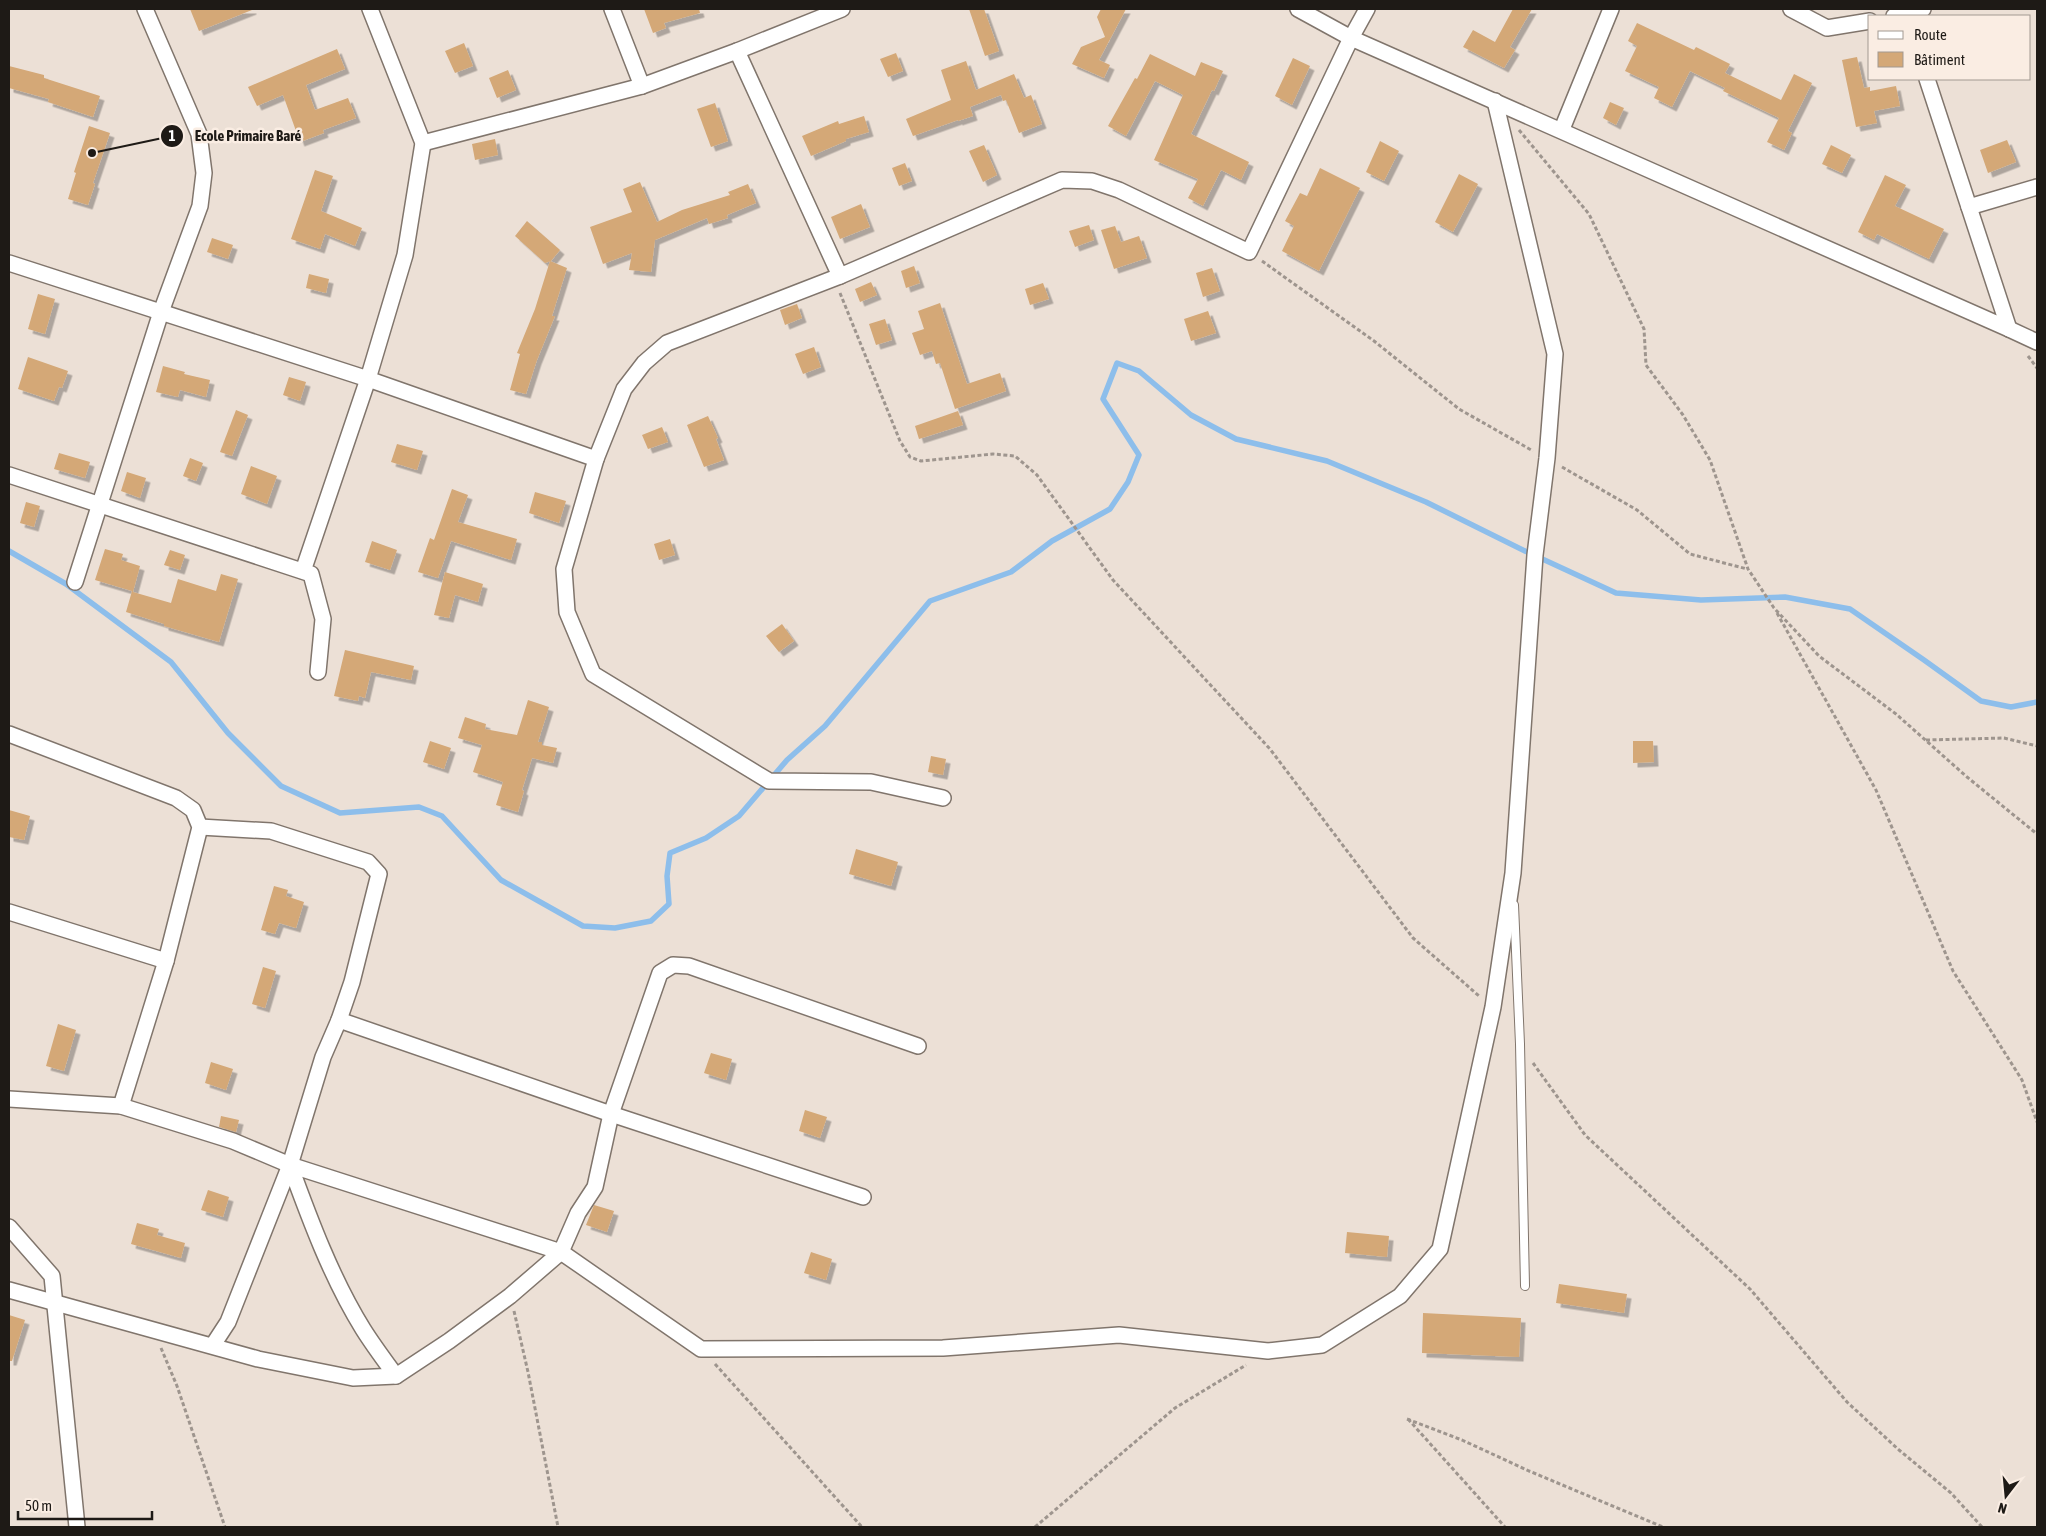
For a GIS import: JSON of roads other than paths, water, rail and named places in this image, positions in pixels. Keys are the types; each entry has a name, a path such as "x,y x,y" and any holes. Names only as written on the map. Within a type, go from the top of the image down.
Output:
{"street":[{"path":"75,582 162,312 200,206 204,172 199,134 146,9"},
{"path":"303,571 368,379 405,255 423,143 370,9"},
{"path":"612,9 642,86"},
{"path":"423,143 642,86 737,52 842,9"},
{"path":"1298,9 1351,38 1562,129 2037,342"},
{"path":"943,798 871,782 769,781 593,674 567,612 564,569 596,460 624,389 644,363 667,343 837,278 1062,180 1092,180 1119,190 1249,252 1351,38 1367,9"},
{"path":"1562,129 1611,9"},
{"path":"1791,9 1827,28 1868,20"},
{"path":"1903,14 1923,9"},
{"path":"737,52 837,278"},
{"path":"1927,80 2009,329"},
{"path":"9,1100 122,1106 233,1142 290,1165 561,1252 701,1349 943,1348 1120,1335 1268,1351 1322,1345 1400,1296 1440,1249 1492,1007 1513,873 1534,555 1547,458 1555,354 1495,101"},
{"path":"1969,207 2037,188"},
{"path":"9,263 368,379 596,460"},
{"path":"9,475 311,574 322,619 318,672"},
{"path":"9,734 176,798 194,810 200,827 166,961 122,1106"},
{"path":"200,827 271,831 368,862 379,874 352,982 340,1020 323,1056 290,1165 228,1322 213,1345"},
{"path":"9,912 166,961"},
{"path":"9,1290 258,1359 353,1378 396,1376 449,1341 510,1296 561,1252 578,1213 595,1187 611,1114 660,973 673,965 689,966 918,1046"},
{"path":"340,1020 611,1114 863,1198"},
{"path":"290,1165 305,1207 330,1264 363,1328 396,1376"},
{"path":"9,1227 52,1276 78,1527"}],"lane":[{"path":"1513,873 1520,1044 1525,1286"}],"waterway":[{"path":"9,551 66,584 171,662 228,733 281,786 340,813 419,807 442,816 501,880 583,926 615,928 651,921 669,904 667,876 670,853 706,838 739,816 787,760 825,726 930,601 1011,572 1052,541 1110,509 1128,482 1139,455 1103,399 1117,363 1139,371 1191,415 1236,439 1327,461 1426,502 1616,593 1701,600 1785,597 1850,609 1981,701 2011,707 2037,702"}],"place":[{"name":"Ecole Primaire Baré","path":"92,153"}]}
